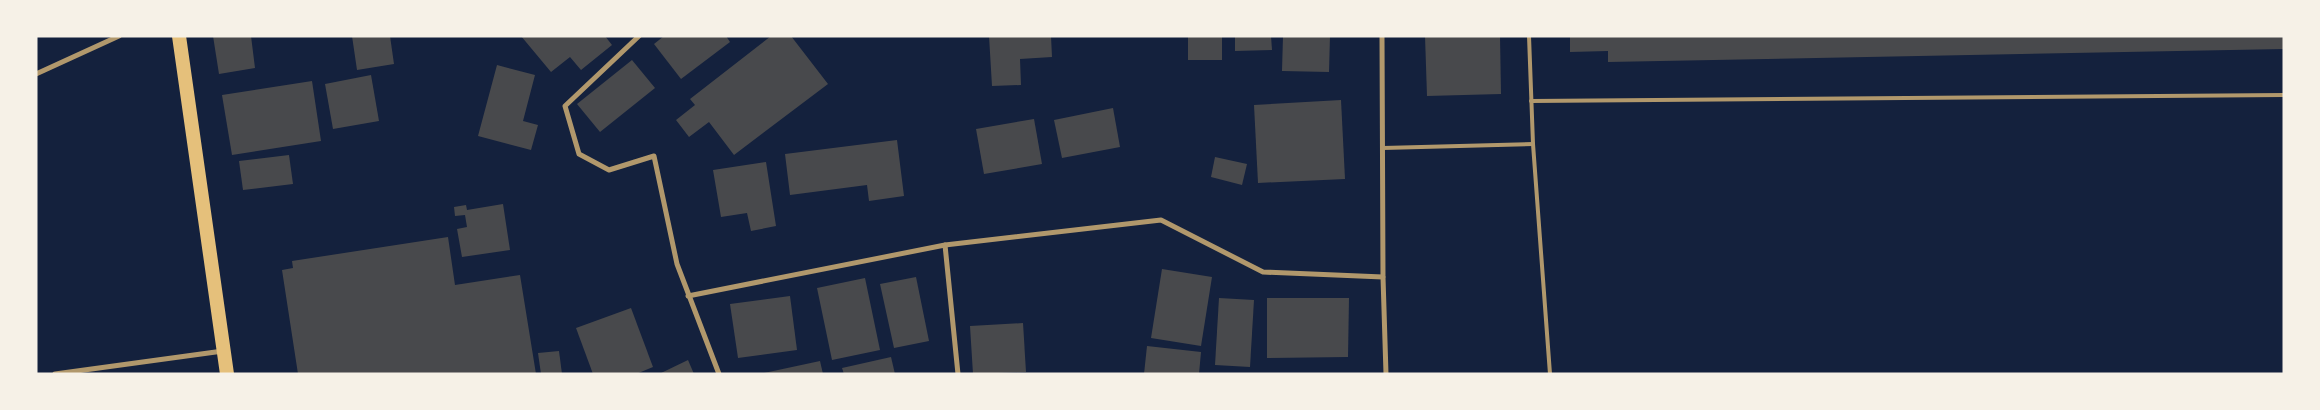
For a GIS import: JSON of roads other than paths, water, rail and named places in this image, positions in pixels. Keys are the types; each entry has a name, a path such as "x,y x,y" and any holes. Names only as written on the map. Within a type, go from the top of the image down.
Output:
{"highway":[{"path":"179,36 227,374"}],"street":[{"path":"36,74 119,36"},
{"path":"639,36 565,106 579,154 609,170 654,156 677,264 719,374"},
{"path":"1382,36 1384,148 1383,278 1386,374"},
{"path":"688,296 945,245 1161,220 1263,272 1383,278"},
{"path":"945,245 958,374"},
{"path":"55,374 224,351"}],"lane":[{"path":"1529,36 1533,144 1550,374"},
{"path":"1531,102 2284,95"},
{"path":"1384,148 1533,144"}]}
